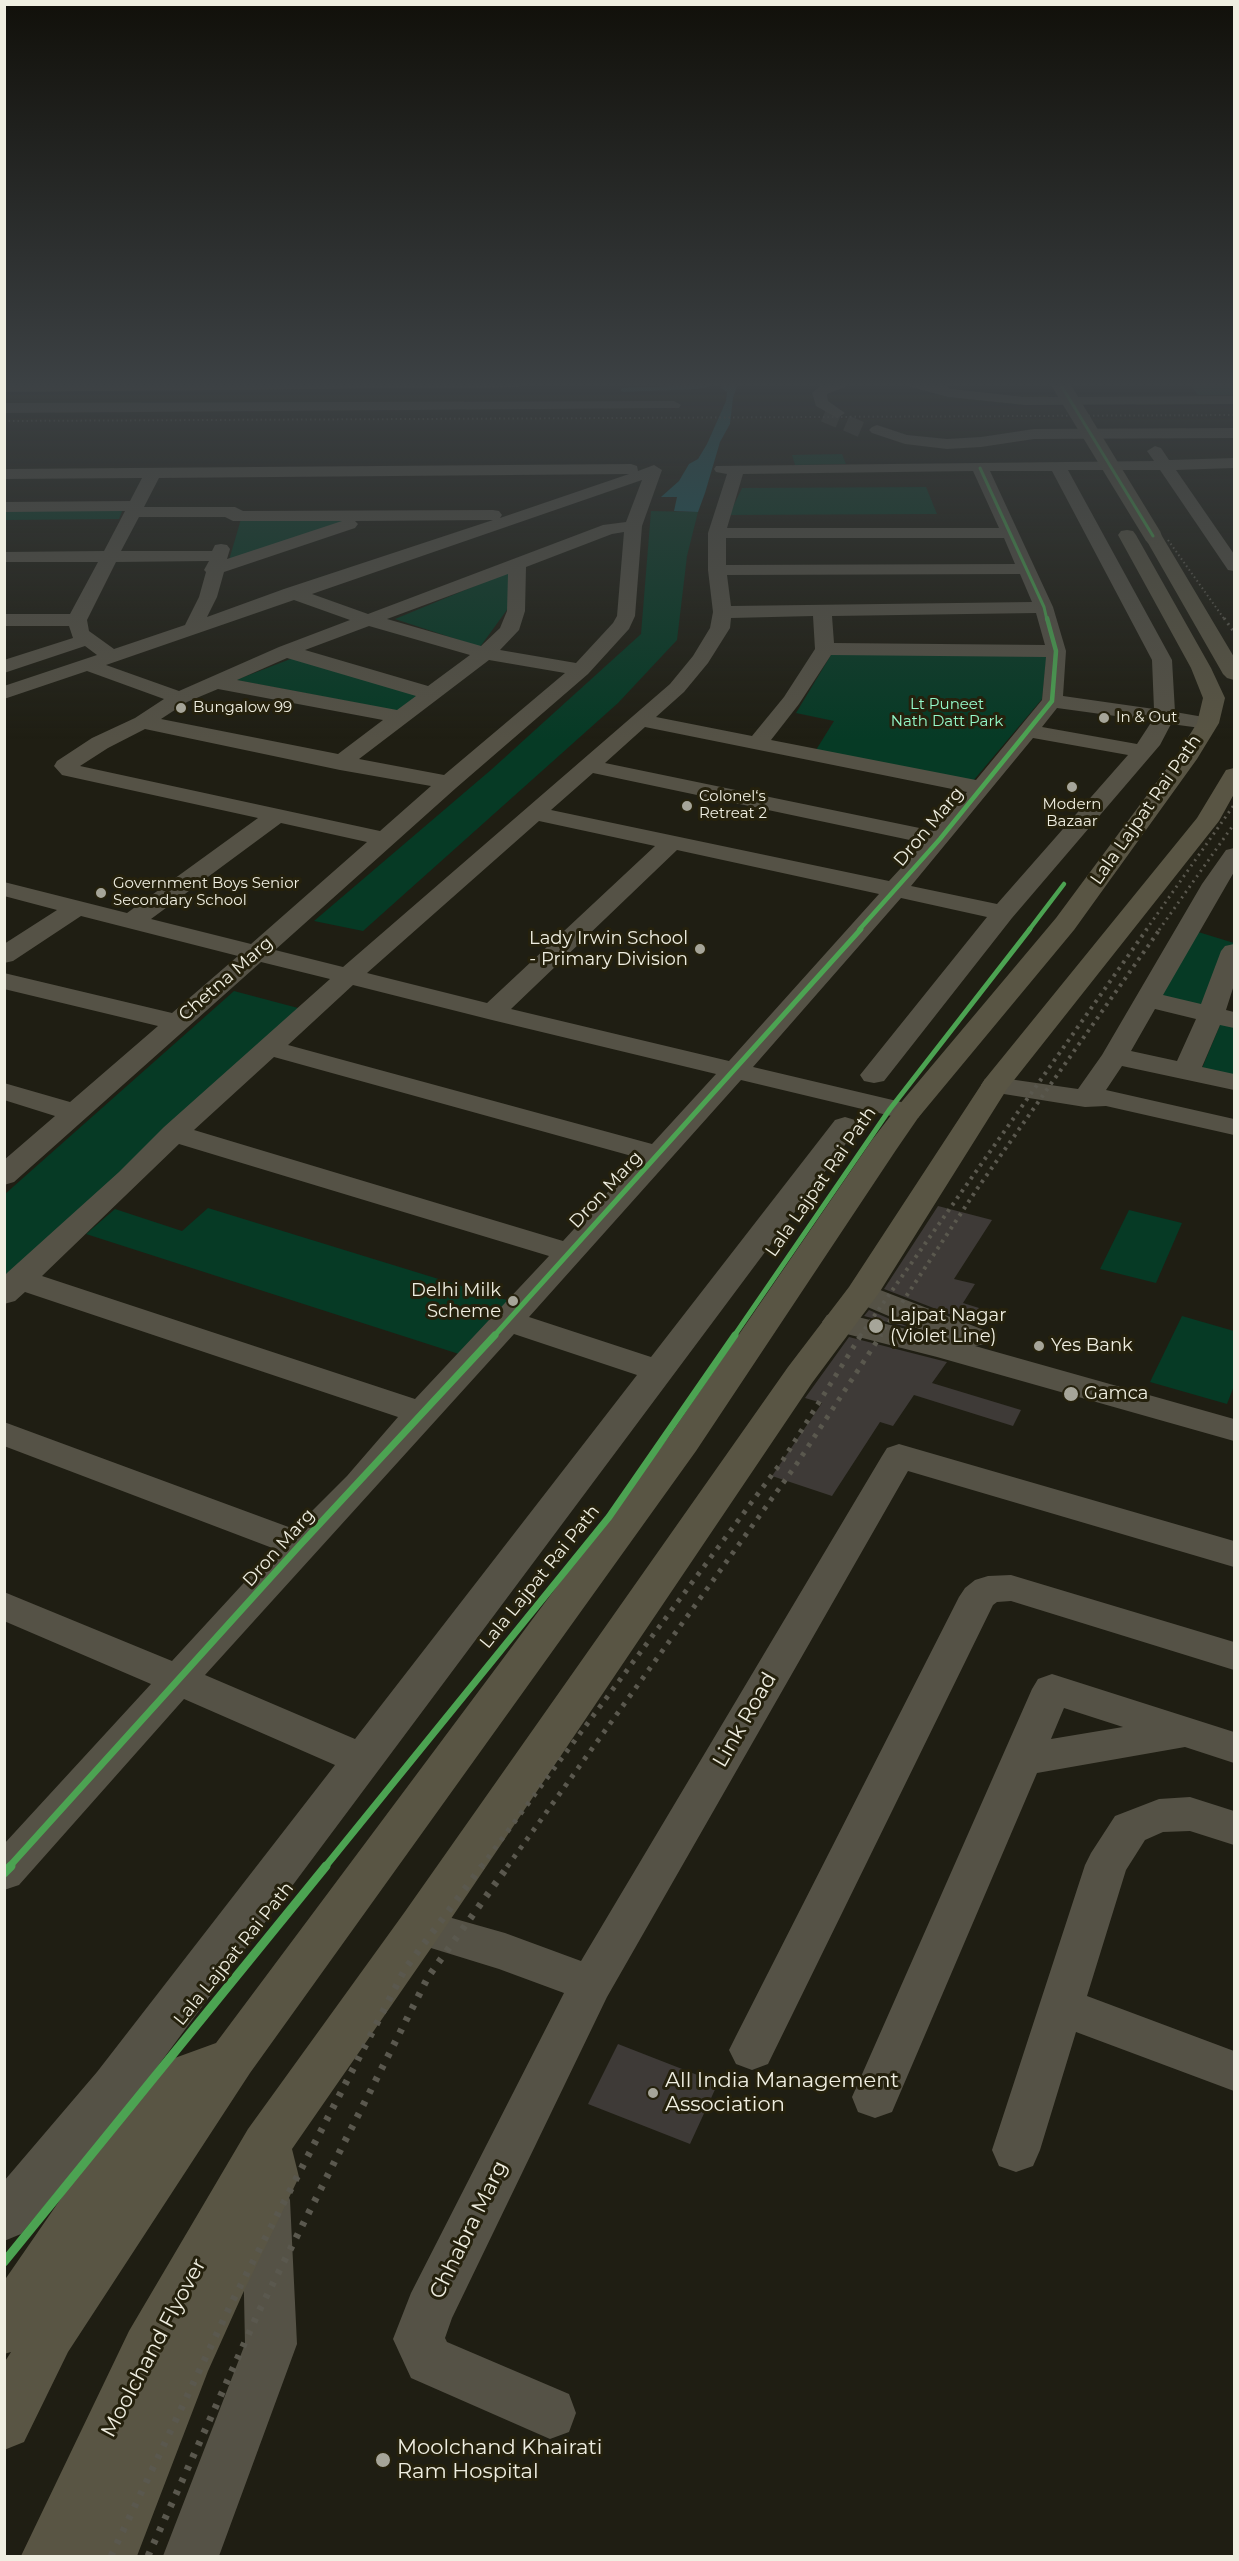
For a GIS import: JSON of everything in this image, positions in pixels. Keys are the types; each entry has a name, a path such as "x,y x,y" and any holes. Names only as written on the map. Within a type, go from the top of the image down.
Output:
{"main road":[{"path":"1132,502 1234,674"},
{"path":"1121,526 1201,668 1214,698 1210,718"},
{"name":"Lala Lajpat Rai Path","path":"234,2058 683,1443 908,1112 1065,924 1189,754 1210,718"},
{"path":"108,2556 184,2364 224,2276 266,2169 420,1927 850,1307 995,1085 1207,821 1234,775"},
{"path":"4,2422 48,2333 234,2058"},
{"path":"4,2328 107,2175 189,2074 234,2058"},
{"name":"Moolchand Flyover","path":"50,2556 148,2350 266,2169"}],"street":[{"path":"56,502 132,514"},
{"path":"112,656 80,634 77,620 138,502"},
{"path":"193,627 207,597 216,563 239,502"},
{"path":"4,693 560,502"},
{"name":"Chetna Marg","path":"4,1176 448,783 581,670 622,625 626,616 633,534 645,502"},
{"path":"12,1286 129,1178 174,1133 348,976 535,813 567,792 589,766 677,688 701,659 720,628 722,612 717,570 717,533 723,502"},
{"path":"995,502 1044,607 1056,651 1052,701 1165,717 1210,718"},
{"path":"874,1075 1003,913 1147,746 1165,717 1162,660 1083,502"},
{"path":"1190,502 1234,566"},
{"path":"4,507 132,514 488,515 513,517"},
{"path":"4,522 132,514"},
{"path":"96,538 132,514"},
{"path":"4,557 110,556 216,563 374,515"},
{"path":"1204,524 1227,524"},
{"path":"385,839 70,770 64,766 180,698 286,651 609,529 633,534"},
{"path":"717,533 1010,533"},
{"path":"340,763 485,653 509,630 516,611 517,565"},
{"path":"717,570 1026,569"},
{"path":"291,593 368,620 485,653 581,670"},
{"path":"722,612 1044,607"},
{"path":"757,743 792,700 825,649 822,610"},
{"path":"4,620 77,620"},
{"path":"20,639 77,620"},
{"path":"4,667 88,639"},
{"path":"825,649 1056,651"},
{"path":"286,651 432,694"},
{"path":"87,664 180,698"},
{"path":"214,682 401,717"},
{"name":"Dron Marg","path":"10,1858 179,1681 300,1545 359,1484 421,1413 735,1072 940,839 1052,701"},
{"path":"641,720 982,788"},
{"path":"142,722 448,783"},
{"path":"1027,731 1089,747 1147,746 1189,754"},
{"path":"589,766 940,839"},
{"path":"535,813 1003,913"},
{"path":"130,922 276,816"},
{"path":"492,1012 672,842"},
{"path":"1085,1099 1115,1056 1147,999 1224,887 1234,855"},
{"path":"4,889 735,1072 908,1112"},
{"path":"4,956 76,908"},
{"path":"1186,1071 1223,1017 1234,951"},
{"path":"4,981 176,1022"},
{"path":"1147,999 1223,1017"},
{"path":"270,1048 659,1155"},
{"path":"1115,1056 1234,1082"},
{"path":"995,1085 1085,1099 1106,1098 1234,1127"},
{"path":"4,1091 75,1113"},
{"path":"1085,1099 1098,1109 1234,1140"},
{"path":"4,2218 114,2087 845,1126"},
{"path":"174,1133 568,1252"},
{"path":"12,1286 421,1413"},
{"path":"850,1307 1234,1430"},
{"path":"508,1321 660,1371"},
{"path":"951,1340 1234,1410"},
{"path":"4,1433 300,1545"},
{"name":"Link Road","path":"591,1983 899,1456 1234,1554"},
{"path":"752,2050 978,1597 988,1589 1011,1588 1234,1656"},
{"path":"4,1605 364,1760"},
{"path":"875,2097 1052,1689 1234,1748"},
{"path":"1022,1760 1186,1732"},
{"path":"1016,2151 1106,1865 1130,1828 1159,1816 1190,1814 1234,1828"},
{"path":"420,1927 505,1952 591,1983"},
{"name":"Chhabra Marg","path":"550,2413 429,2360 419,2339 429,2311 591,1983"},
{"path":"1062,2007 1234,2071"},
{"path":"191,2556 271,2344 266,2169"}],"green space":[{"path":"735,502 932,502 937,514 729,515"},
{"path":"123,509 119,519 5,520 4,510"},
{"path":"651,511 698,512 687,556 677,640 618,703 363,931 314,921 492,769 641,634"},
{"path":"241,519 351,519 229,560"},
{"path":"511,571 509,607 480,647 395,619"},
{"name":"Lt Puneet Nath Datt Park","path":"834,650 1047,653 1042,699 973,781 816,750 834,721 796,713"},
{"path":"293,658 425,695 403,712 236,680"},
{"path":"1195,931 1234,943 1234,967 1216,1006 1156,1000"},
{"path":"234,991 298,1008 5,1281 5,1194"},
{"path":"1222,1020 1234,1023 1234,1080 1200,1073"},
{"path":"208,1208 510,1301 462,1355 86,1234 115,1209 182,1231"},
{"path":"1129,1210 1182,1223 1156,1283 1100,1269"},
{"path":"1182,1316 1234,1331 1234,1386 1227,1404 1150,1382"}],"water":[{"path":"676,502 702,502 698,512 674,511"}],"building":[{"path":"938,1206 992,1220 954,1279 975,1284 963,1303 979,1308 970,1322 884,1289"},
{"path":"869,1310 911,1328 864,1316"},
{"path":"849,1337 947,1362 932,1383 1021,1410 1013,1426 914,1395 893,1426 880,1422 832,1496 772,1476 822,1403 805,1398"},
{"name":"All India Management Association","path":"618,2044 718,2083 690,2144 588,2104"}],"railway":[{"path":"1168,540 1225,620"},
{"path":"1224,618 1234,632"},
{"path":"1146,930 1234,805"},
{"path":"1159,930 1234,824"},
{"path":"860,1336 1147,929"},
{"path":"880,1336 977,1189 1160,929"},
{"path":"481,1867 783,1460 861,1335"},
{"path":"507,1867 796,1465 881,1335"},
{"path":"111,2556 231,2304 405,1969 482,1866"},
{"path":"148,2556 259,2311 428,1977 508,1866"}],"cycle path":[{"path":"4,1873 300,1545 359,1484 421,1413 466,1367 748,1056 940,839 1052,701 1056,651 1044,607 995,502"},
{"path":"1132,502 1153,536"},
{"path":"4,2262 609,1517 890,1109 1064,884"}],"place":[{"name":"Bungalow 99","path":"181,708"},
{"name":"In & Out","path":"1104,718"},
{"name":"Modern Bazaar","path":"1072,787"},
{"name":"Colonel‘s Retreat 2","path":"687,806"},
{"name":"Government Boys Senior Secondary School","path":"101,893"},
{"name":"Lady Irwin School - Primary Division","path":"700,949"},
{"name":"Delhi Milk Scheme","path":"513,1301"},
{"name":"Lajpat Nagar (Violet Line)","path":"876,1326"},
{"name":"Yes Bank","path":"1039,1346"},
{"name":"Gamca","path":"1071,1394"},
{"name":"All India Management Association","path":"653,2093"},
{"name":"Moolchand Khairati Ram Hospital","path":"383,2460"}]}
